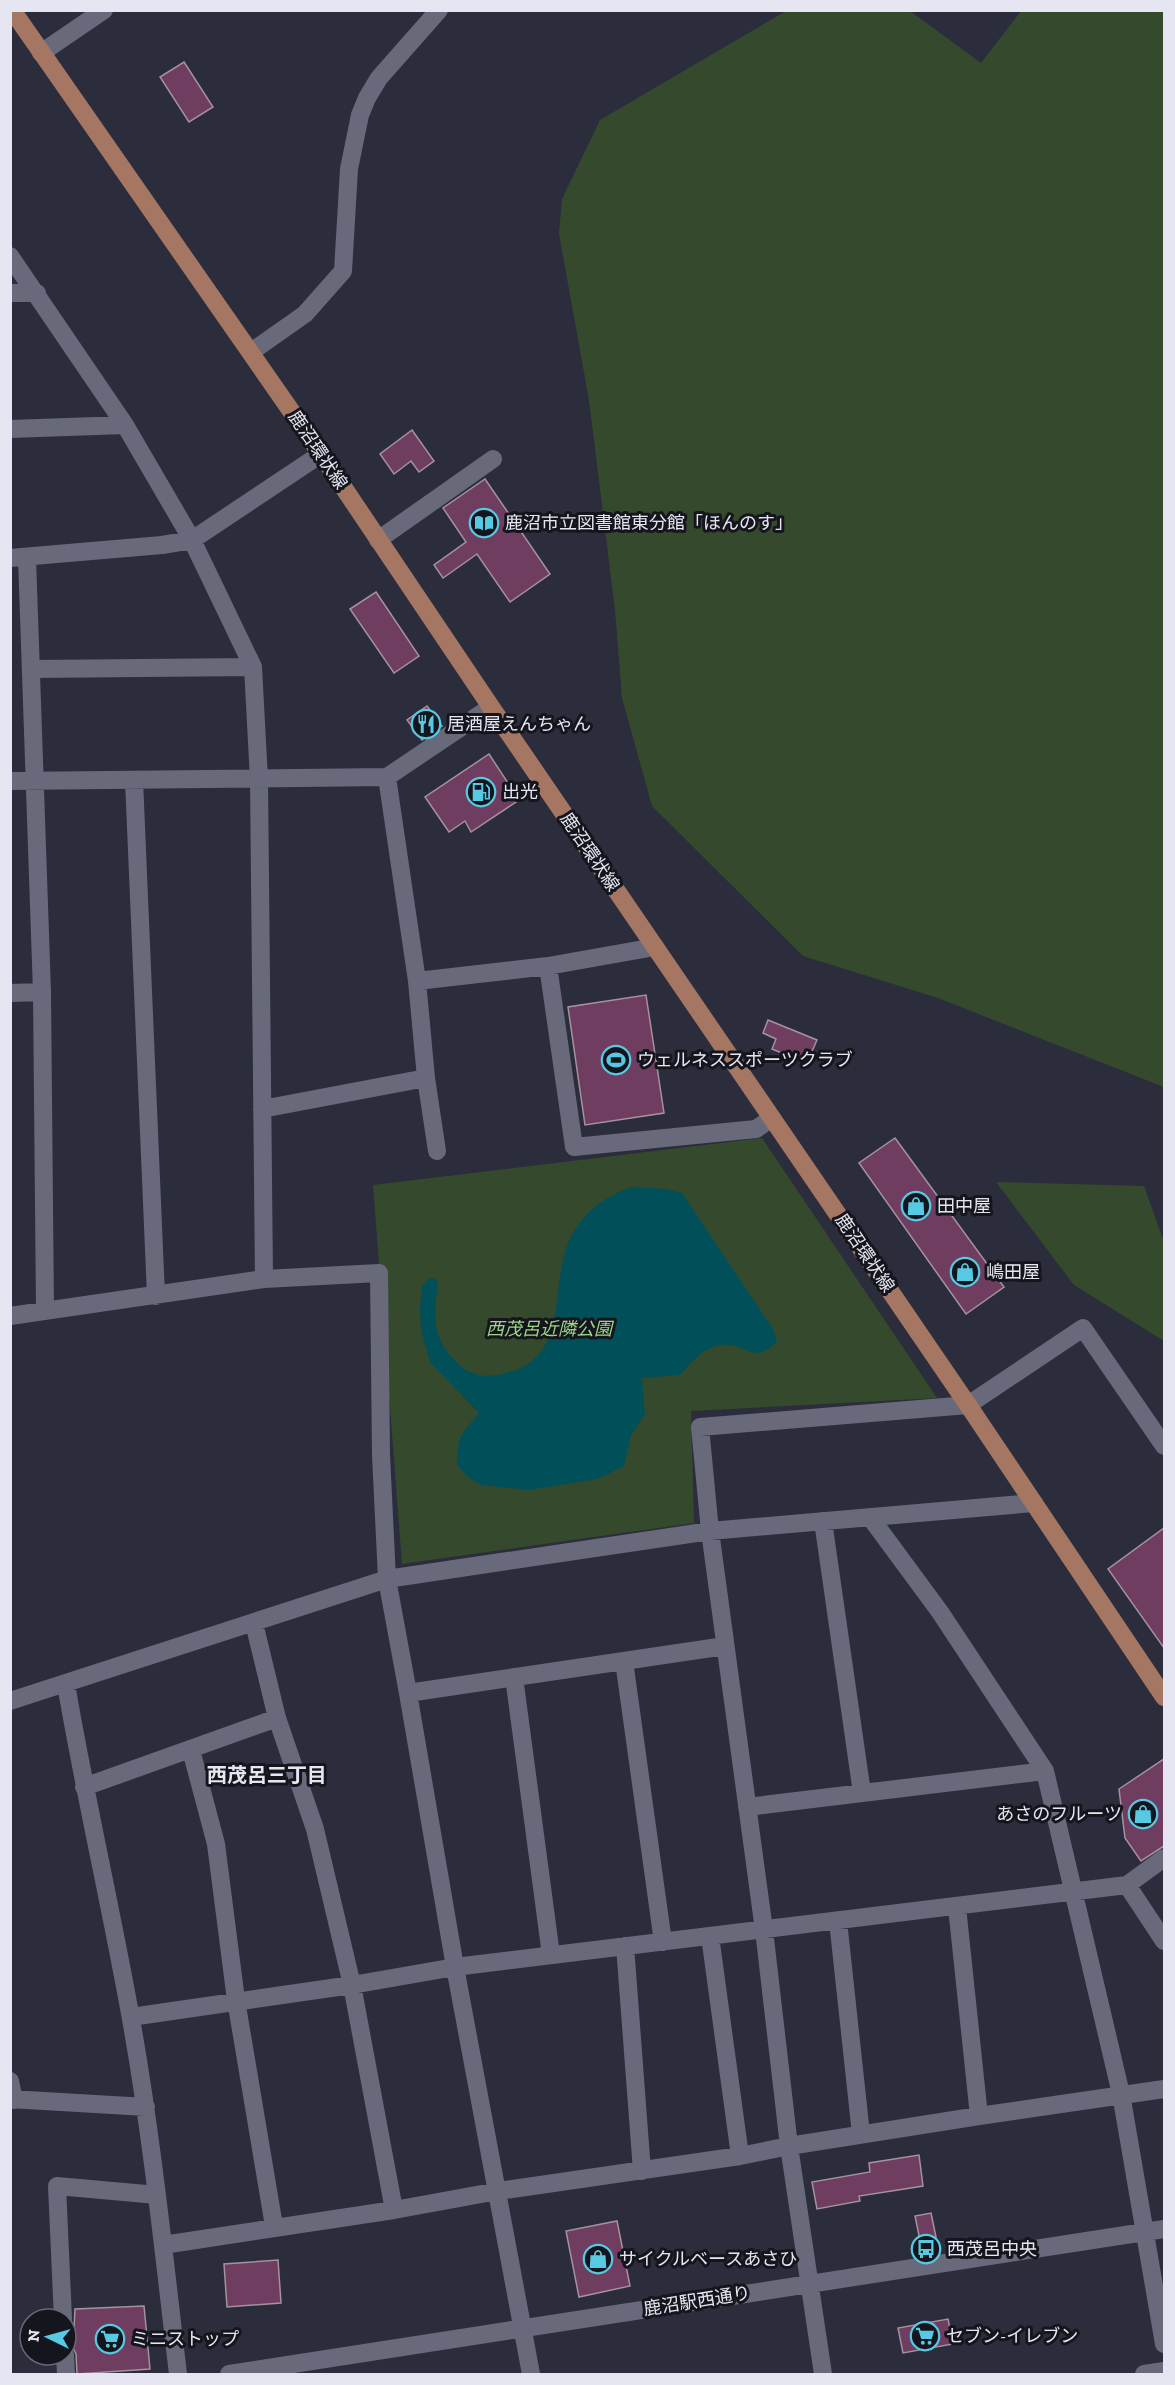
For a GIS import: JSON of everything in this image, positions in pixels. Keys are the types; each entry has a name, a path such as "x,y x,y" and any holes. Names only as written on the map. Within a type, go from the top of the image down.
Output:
{"main road":[{"name":"鹿沼環状線","path":"12,10 321,454 490,707 968,1405 1164,1697"}],"street":[{"path":"41,53 104,10"},
{"path":"251,352 305,314 343,271 349,169 360,115 379,78 439,10"},
{"path":"10,256 125,425 192,540 253,667 259,779 264,1279"},
{"path":"10,293 37,293"},
{"path":"10,429 125,425"},
{"path":"45,1311 42,992 36,781 32,669 19,558 162,545 192,540 321,454"},
{"path":"378,540 493,459"},
{"path":"32,669 253,667"},
{"path":"10,782 387,777 490,707"},
{"path":"387,777 417,981 426,1078 437,1151"},
{"path":"134,780 156,1296"},
{"path":"417,981 548,966 655,947"},
{"path":"548,966 574,1147 756,1129 772,1118"},
{"path":"10,993 42,992"},
{"path":"262,1109 426,1078"},
{"path":"10,1316 264,1279 379,1273 381,1455 387,1579 455,1966 531,2374"},
{"path":"823,2374 789,2146 764,1930 710,1531 700,1427 968,1405 1083,1328 1164,1446"},
{"path":"10,1701 387,1579 710,1531 1034,1503"},
{"path":"870,1517 940,1612 1045,1771 1121,2094 1164,2344"},
{"path":"823,1521 862,1793"},
{"path":"254,1623 277,1718 315,1829 352,1985 394,2210"},
{"path":"408,1693 725,1646"},
{"path":"624,1661 663,1942"},
{"path":"514,1677 551,1955"},
{"path":"66,1684 84,1787 131,2017 146,2107 178,2374"},
{"path":"84,1787 277,1718"},
{"path":"191,1750 216,1844 236,2000 274,2226"},
{"path":"747,1807 1045,1771"},
{"path":"131,2017 352,1985 455,1966 1127,1885 1164,1858"},
{"path":"1127,1885 1164,1941"},
{"path":"957,1907 979,2115"},
{"path":"838,1921 861,2134"},
{"path":"710,1936 740,2156"},
{"path":"626,1946 642,2171"},
{"path":"10,2081 12,2100 146,2107"},
{"path":"163,2245 274,2226 394,2210 498,2191 740,2156 979,2115 1164,2089"},
{"path":"62,2307 57,2186 157,2196"},
{"name":"鹿沼駅西通り","path":"229,2374 1164,2229"},
{"path":"1144,2374 1164,2371"}],"green space":[{"path":"786,11 910,11 981,63 1021,11 1164,11 1164,1087 938,998 803,956 652,806 622,698 615,610 589,400 559,234 562,199 600,120"},
{"name":"西茂呂近隣公園","path":"762,1138 937,1398 691,1411 694,1523 402,1564 373,1185"},
{"path":"996,1182 1144,1186 1164,1242 1164,1341 1074,1285"}],"shaded area":[{"path":"632,1187 666,1189 682,1193 773,1329 777,1342 768,1349 755,1353 730,1345 715,1346 698,1356 680,1375 642,1378 645,1414 631,1435 624,1466 598,1479 529,1490 481,1485 469,1478 457,1465 461,1436 479,1413 430,1362 421,1330 422,1286 431,1277 438,1281 435,1315 437,1331 444,1347 460,1366 473,1373 488,1376 521,1368 537,1356 547,1341 553,1324 562,1263 568,1243 579,1223 602,1201"}],"building":[{"path":"184,62 213,107 189,122 160,77"},
{"path":"412,430 434,461 419,472 411,461 394,474 380,454"},
{"name":"鹿沼市立図書館東分館「ほんのす」","path":"485,479 550,574 510,602 477,554 443,578 434,565 466,542 443,508"},
{"path":"376,592 419,656 394,673 350,609"},
{"name":"居酒屋えんちゃん","path":"427,706 442,726 422,740 407,720"},
{"name":"出光","path":"489,754 519,800 471,832 465,821 449,832 425,797"},
{"name":"ウェルネススポーツクラブ","path":"646,995 664,1113 585,1125 568,1007"},
{"path":"768,1020 817,1040 807,1063 772,1049 776,1039 763,1033"},
{"path":"895,1138 1004,1287 966,1314 859,1163"},
{"path":"1164,1528 1164,1648 1108,1569"},
{"name":"あさのフルーツ","path":"1164,1759 1164,1846 1141,1861 1125,1838 1119,1789"},
{"path":"919,2155 923,2186 859,2196 860,2201 817,2209 812,2182 870,2172 869,2163"},
{"path":"931,2213 937,2242 921,2245 915,2216"},
{"name":"サイクルベースあさひ","path":"617,2221 630,2286 579,2297 566,2231"},
{"name":"ミニストップ","path":"278,2260 281,2303 227,2307 224,2264"},
{"name":"ミニストップ","path":"144,2306 150,2369 77,2374 78,2309"},
{"name":"セブン-イレブン","path":"948,2319 953,2344 903,2353 898,2328"}],"place":[{"name":"鹿沼市立図書館東分館「ほんのす」","path":"484,523"},
{"name":"居酒屋えんちゃん","path":"426,724"},
{"name":"出光","path":"481,792"},
{"name":"ウェルネススポーツクラブ","path":"616,1060"},
{"name":"田中屋","path":"916,1206"},
{"name":"嶋田屋","path":"965,1272"},
{"name":"あさのフルーツ","path":"1143,1814"},
{"name":"西茂呂中央","path":"926,2249"},
{"name":"サイクルベースあさひ","path":"598,2259"},
{"name":"セブン-イレブン","path":"925,2336"},
{"name":"ミニストップ","path":"110,2339"}],"district":[{"name":"西茂呂三丁目","path":"267,1775"}]}
